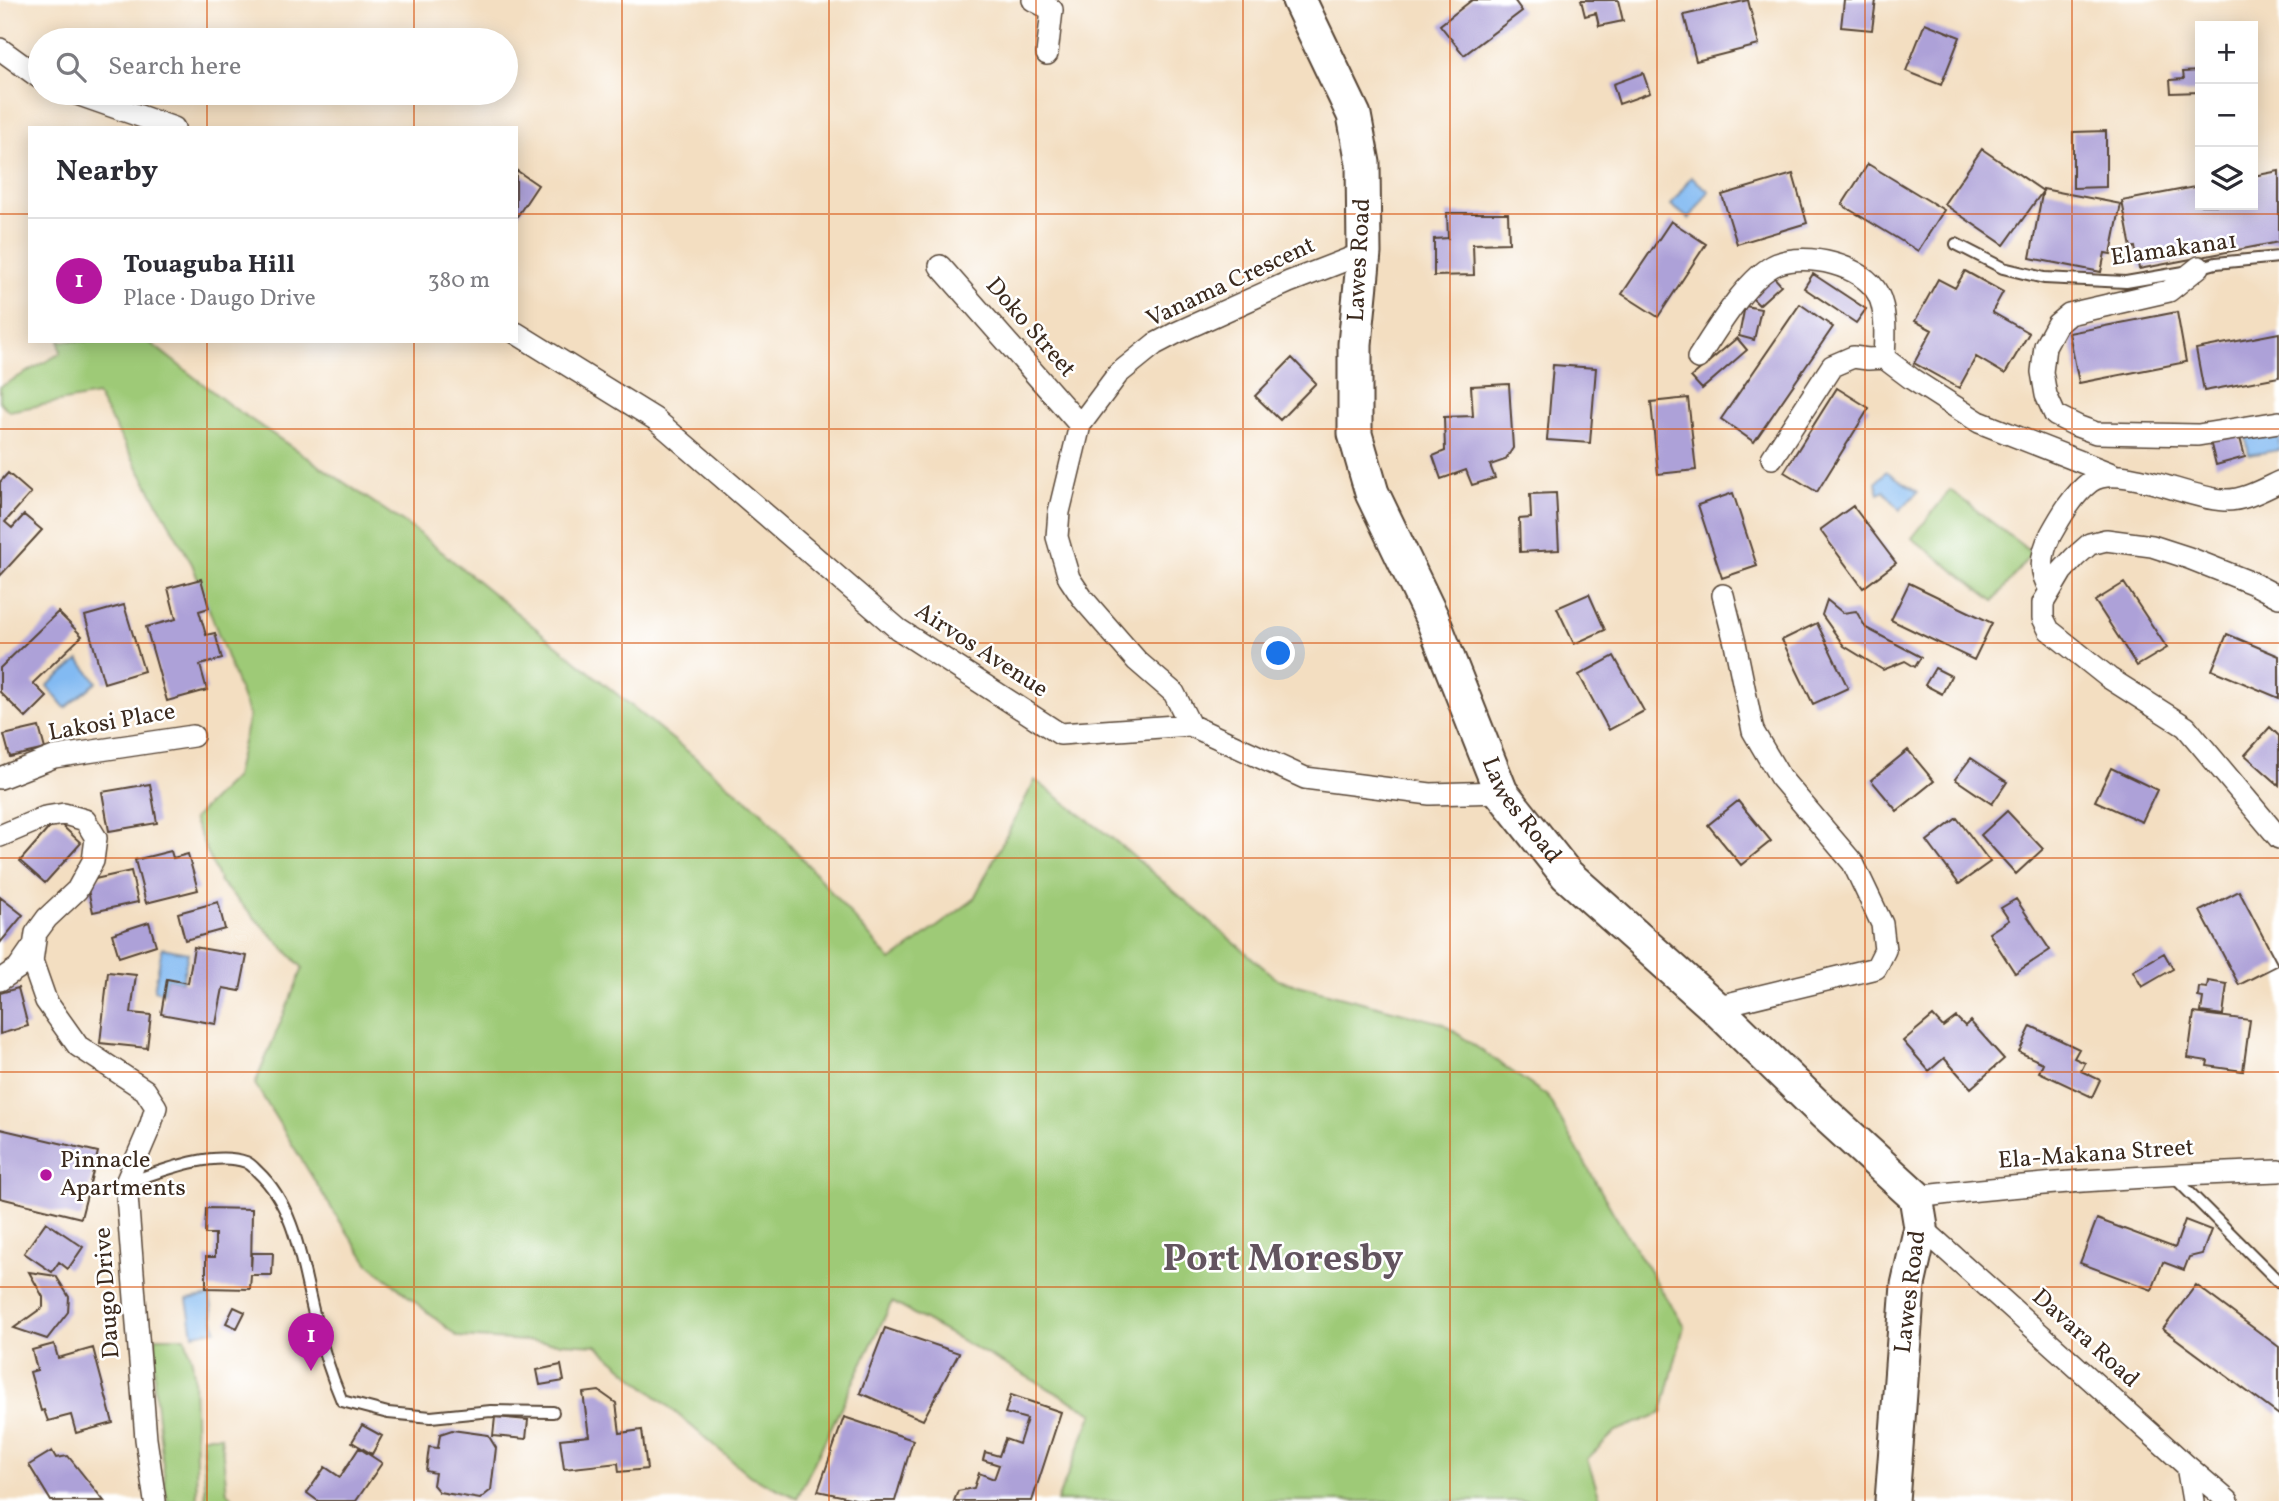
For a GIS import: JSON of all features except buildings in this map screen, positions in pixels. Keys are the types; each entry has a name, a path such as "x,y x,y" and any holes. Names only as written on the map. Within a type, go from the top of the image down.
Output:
{"main road":[{"name":"Lawes Road","path":"1299,0 1354,116 1363,163 1364,253 1355,344 1355,434 1372,493 1432,618 1502,793 1567,875 1715,1007 1823,1112 1919,1212 1908,1285 1892,1501"}],"street":[{"path":"1033,0 1052,10 1047,54"},
{"path":"0,49 28,69"},
{"path":"108,105 168,126"},
{"name":"Vanama Crescent","path":"1190,725 1174,693 1137,661 1083,599 1069,578 1057,537 1065,481 1080,425 1118,374 1154,344 1289,282 1364,253"},
{"path":"1698,358 1729,311 1755,281 1776,264 1798,260 1825,261 1865,278 1879,295 1885,328 1884,358"},
{"name":"Doko Street","path":"940,266 1080,425"},
{"path":"2199,267 2169,291 2069,314 2057,324 2045,346 2042,372 2046,395 2055,415 2096,433 2198,435 2279,422"},
{"name":"Airvos Avenue","path":"518,334 655,419 898,629 1060,734 1190,725 1305,778 1430,794 1502,793"},
{"path":"1772,458 1832,366 1853,357 1884,358 1979,422 2112,474 2162,485 2195,496 2225,501 2243,498 2279,482"},
{"path":"2050,589 2043,570 2042,556 2045,545 2063,514 2088,483 2112,474"},
{"path":"2279,597 2252,583 2189,558 2152,546 2105,540 2090,544 2075,557 2050,589 2043,603 2043,618 2049,630 2109,677 2186,727 2279,838"},
{"path":"1715,1007 1876,968 1885,950 1882,924 1853,863 1780,777 1754,731 1723,595"},
{"name":"Lakosi Place","path":"0,778 54,757 193,736"},
{"path":"0,836 46,817 64,814 85,820 96,838 93,861 85,879 47,918 36,933 34,945 18,968 0,980"},
{"name":"Daugo Drive","path":"34,945 32,961 46,1001 78,1046 145,1090 156,1107 127,1183 146,1440 155,1501"},
{"name":"Ela-Makana Street","path":"1919,1212 1981,1189 2171,1174 2279,1171"},
{"name":"Davara Road","path":"1919,1212 2187,1466 2228,1501"},
{"path":"2187,1466 2193,1501"}],"lane":[{"name":"Elamakana1","path":"1956,244 2003,268 2044,278 2126,282 2216,263 2279,257"},
{"path":"127,1183 192,1162 224,1159 248,1162 263,1176 279,1196 304,1264 317,1325 331,1375 342,1401 388,1413 432,1417 491,1411 553,1412"},
{"path":"2171,1174 2279,1282"}],"green space":[{"path":"59,343 151,343 231,406 416,531 761,811 891,961 973,900 1035,780 1113,839 1278,980 1442,1023 1547,1096 1614,1214 1684,1326 1662,1413 1616,1431 1587,1459 1601,1501 1057,1501 1093,1413 892,1302 797,1498 750,1476 596,1345 458,1337 369,1264 255,1084 303,968 220,882 193,819 235,777 249,716 192,564 97,395 9,411 0,402 0,387 61,353"},
{"path":"1950,490 2032,553 1994,601 1912,538"},
{"path":"156,1337 185,1337 192,1360 197,1501 167,1501 154,1382"},
{"path":"202,1436 221,1436 227,1493 238,1501 206,1501"}],"water":[{"path":"1691,177 1709,191 1689,219 1671,205"},
{"path":"2279,427 2279,450 2249,455 2245,433"},
{"path":"1886,471 1918,492 1900,510 1884,491 1879,494 1876,483"},
{"path":"79,660 97,682 65,708 47,686"},
{"path":"162,948 188,953 182,982 167,979 164,993 154,990"},
{"path":"210,1296 216,1330 193,1334 187,1300"}],"place":[{"name":"Pinnacle Apartments","path":"46,1175"},
{"name":"Touaguba Hill","path":"311,1371"}],"district":[{"name":"Port Moresby","path":"1283,1260"}]}
